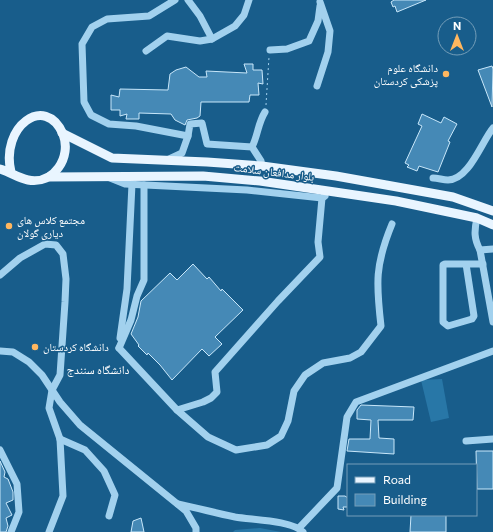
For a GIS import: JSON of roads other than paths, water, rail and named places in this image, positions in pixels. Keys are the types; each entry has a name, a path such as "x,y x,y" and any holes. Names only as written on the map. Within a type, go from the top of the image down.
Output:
{"main road":[{"name":"بلوار مدافعان سلامت","path":"7,130 18,120 27,116 38,116 47,119 56,125 62,133 112,158 262,166 336,176 453,197 493,211"},
{"path":"49,177 63,162 66,152 62,133"},
{"path":"1,149 5,164 11,172"},
{"name":"بلوار مدافعان سلامت","path":"0,169 11,172 20,178 29,180 40,180 49,177 203,176 260,181 396,201 477,218 493,225"}],"street":[{"path":"175,0 149,16 107,19 92,27 82,44 84,102 92,115 109,124 136,126 188,136"},
{"path":"188,0 200,16 212,39"},
{"path":"146,52 167,36 200,41 212,39 235,26 244,15 249,0"},
{"path":"270,50 287,49 309,41 318,21 320,1"},
{"path":"317,86 328,52 330,30 320,1"},
{"path":"252,147 258,135 259,122 266,112"},
{"path":"165,161 182,153 188,136 190,124 202,122 207,144 252,147"},
{"path":"432,178 450,180 459,176 466,170 493,128"},
{"path":"252,147 261,161 262,166"},
{"path":"106,176 124,184 247,190 322,198 333,192"},
{"path":"132,184 126,289 119,348 177,410 208,437 236,450 267,445 281,436 288,421 294,391 305,374 323,363 350,358 361,352 381,326 377,294 377,271 383,244 392,224"},
{"path":"119,348 131,320 137,296 144,280 144,185"},
{"path":"177,410 203,402 211,398 217,392 215,372 278,301 320,257 318,242 322,198"},
{"path":"477,218 474,229 475,240 480,250 493,322"},
{"path":"0,274 20,258 45,244 56,245 63,254 66,279 60,375 52,390 49,408 60,439 63,496 49,532"},
{"path":"480,250 493,249"},
{"path":"466,264 474,316 472,319 448,326 444,322 442,268 445,264 466,264 483,264"},
{"path":"0,351 12,352 29,362 42,375 80,425 186,511 196,528 196,532"},
{"path":"176,503 235,517 287,524 301,530 337,488 346,417 356,402 493,351"},
{"path":"60,439 85,450 104,471 115,495 109,516"},
{"path":"466,441 493,440"},
{"path":"0,450 17,484 19,512 11,532"}],"place":[{"name":"دانشگاه علوم پزشکی کردستان","path":"446,74"},
{"name":"مجتمع کلاس های دیاری گولان","path":"9,226"},
{"name":"دانشگاه کردستان","path":"35,347"}],"district":[{"name":"دانشگاه سنندج","path":"98,370"}]}
